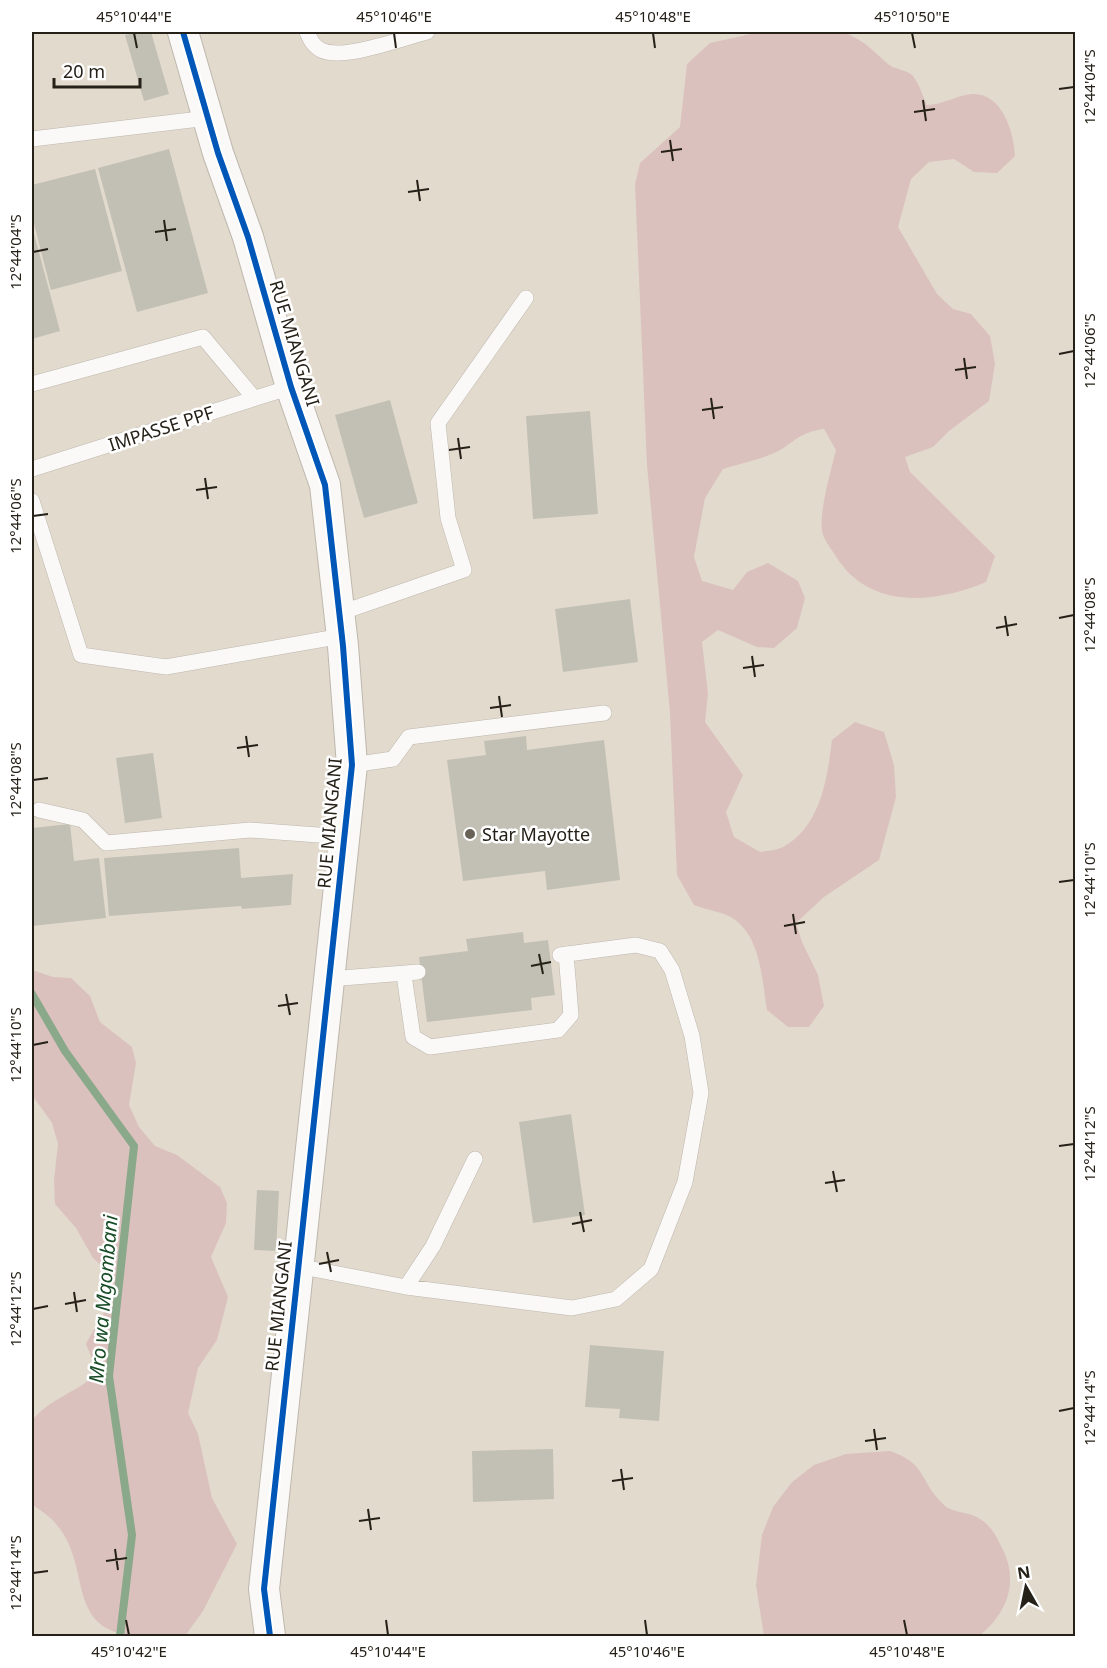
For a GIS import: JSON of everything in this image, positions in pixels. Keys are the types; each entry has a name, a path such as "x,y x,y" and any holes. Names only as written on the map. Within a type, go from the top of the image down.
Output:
{"street":[{"name":"RUE MIANGANI","path":"183,32 218,153 248,237 291,387 326,485 341,624 352,765 264,1589 270,1636"}],"lane":[{"path":"307,32 312,42 321,50 333,53 347,52 427,32"},
{"path":"32,139 208,118"},
{"path":"32,501 81,656 166,667 341,624 464,570 448,518 438,423 526,298"},
{"path":"32,384 203,337 254,398"},
{"name":"IMPASSE PPF","path":"32,469 291,387"},
{"path":"352,765 393,759 409,737 604,713"},
{"path":"39,810 83,820 106,843 250,830 345,837"},
{"path":"297,1266 406,1287 572,1308 616,1299 651,1269 685,1182 700,1093 692,1036 672,970 660,951 636,945 563,954 571,1015 558,1030 442,1046 430,1047 413,1037 411,974 329,979"},
{"path":"406,1287 433,1246 475,1159"}],"shaded area":[{"path":"760,32 843,32 857,38 891,66 913,76 927,105 972,94 991,99 999,106 1009,125 1015,156 997,173 974,172 954,159 929,162 911,179 898,227 937,294 953,309 971,314 990,336 995,364 989,401 949,431 933,447 905,457 910,472 995,556 986,582 945,595 924,598 903,597 884,594 865,586 849,573 827,543 822,531 824,502 836,450 824,429 806,434 768,456 723,469 705,498 694,557 702,581 733,590 747,572 768,563 798,581 805,598 797,628 774,648 757,647 718,630 702,642 708,694 705,722 743,775 726,812 734,837 760,852 781,848 796,838 806,827 820,800 828,770 832,740 855,722 884,732 894,765 896,797 879,860 824,897 796,923 802,942 818,975 824,1006 809,1027 788,1027 767,1010 759,960 750,937 734,919 694,905 677,875 670,713 647,465 635,184 640,163 680,127 687,64 710,43"},
{"path":"32,970 53,977 71,978 90,996 100,1022 132,1047 136,1063 129,1105 139,1127 155,1146 177,1155 220,1187 227,1203 226,1223 211,1257 228,1297 217,1340 198,1368 188,1413 198,1434 212,1498 237,1544 203,1611 185,1636 138,1636 114,1632 99,1623 89,1610 67,1540 54,1521 32,1504 32,1421 46,1407 98,1373 86,1344 106,1307 108,1288 103,1267 93,1258 76,1228 55,1204 54,1180 58,1144 52,1123 32,1095"},
{"path":"890,1451 911,1461 917,1467 943,1504 956,1511 976,1516 994,1533 1006,1557 1010,1582 1004,1606 998,1616 979,1636 764,1636 756,1585 762,1535 773,1507 792,1482 814,1465 846,1454"}],"building":[{"path":"151,32 169,94 144,101 125,35"},
{"path":"169,149 208,293 137,312 98,168"},
{"path":"95,169 122,271 51,290 32,216 32,185"},
{"path":"32,226 60,331 32,339"},
{"path":"390,400 418,503 364,518 335,415"},
{"path":"590,411 598,514 533,519 526,416"},
{"path":"630,599 638,662 563,672 555,609"},
{"path":"526,736 527,750 604,740 620,880 547,890 545,871 463,881 447,760 486,755 484,741"},
{"path":"153,753 162,818 125,823 116,758"},
{"path":"70,824 74,861 99,858 106,918 32,926 32,828"},
{"path":"239,848 241,878 293,874 291,905 242,909 241,906 109,916 104,858"},
{"path":"523,932 524,943 548,940 555,995 531,998 532,1010 427,1022 419,957 468,951 466,939"},
{"path":"571,1114 585,1215 533,1223 519,1122"},
{"path":"257,1190 279,1191 276,1251 254,1250"},
{"path":"590,1345 664,1351 659,1421 619,1418 620,1409 585,1407"},
{"path":"553,1449 554,1499 473,1502 472,1451"}],"waterway":[{"name":"Mro wa Mgombani","path":"32,994 65,1051 134,1146 109,1376 132,1535 120,1636"}],"cycle path":[{"path":"183,32 218,153 248,237 291,387 325,485 343,646 352,765 264,1589 270,1636"}],"place":[{"name":"Star Mayotte","path":"470,834"}]}
